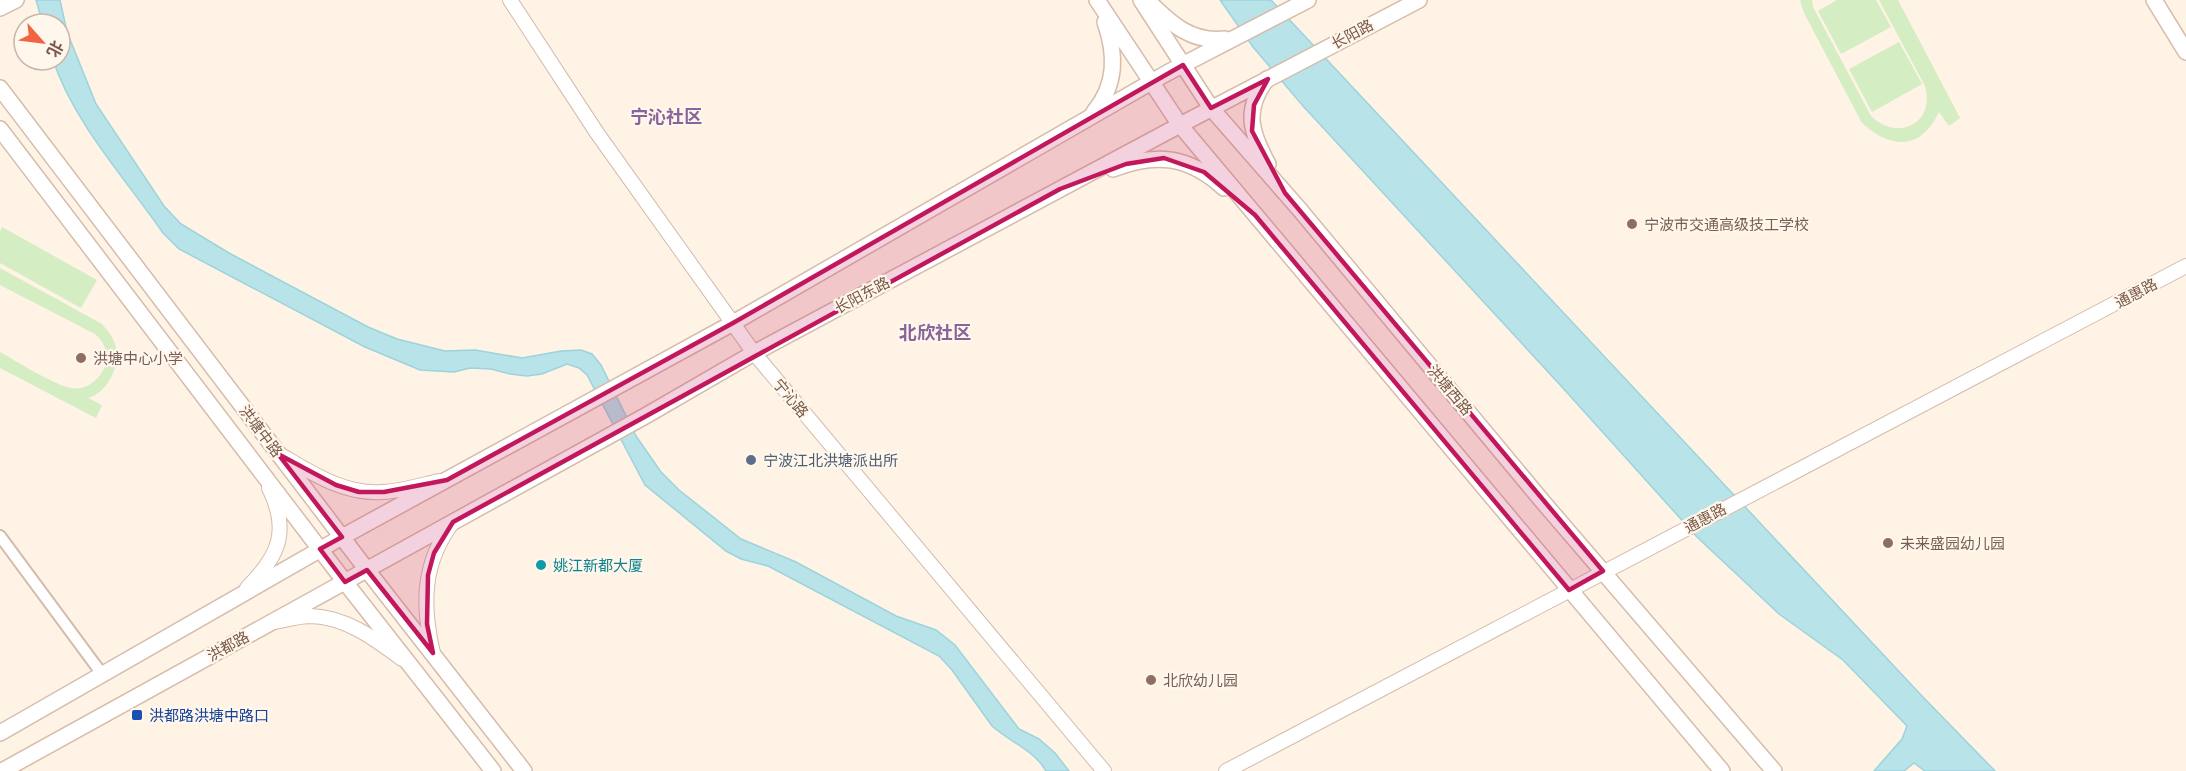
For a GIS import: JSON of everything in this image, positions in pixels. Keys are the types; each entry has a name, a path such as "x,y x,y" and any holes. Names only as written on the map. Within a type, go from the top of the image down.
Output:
{"main road":[{"path":"0,8 15,0"},
{"name":"洪塘西路","path":"1141,0 1211,108 1774,771"},
{"path":"1147,0 1173,24 1191,35 1211,41 1237,36"},
{"path":"0,733 320,549 733,323 1150,82 1308,0"},
{"name":"长阳路","path":"1271,77 1419,0"},
{"path":"2154,0 2186,52"},
{"path":"1088,118 1107,94 1114,57 1111,39 1098,1"},
{"path":"1098,1 1180,124 1722,771"},
{"path":"1271,77 1257,94 1251,120 1252,131 1285,193"},
{"name":"长阳东路","path":"453,522 754,353 1271,77"},
{"name":"洪塘中路","path":"0,88 278,454 524,771"},
{"name":"洪塘中路","path":"0,129 345,582 493,771"},
{"path":"1060,189 1126,164 1152,158 1164,158 1178,161 1203,172 1255,215"},
{"name":"洪都路","path":"2,771 453,522"}],"street":[{"name":"宁沁路","path":"510,0 597,133 754,353 1104,771"},
{"name":"通惠路","path":"1226,771 2186,266"},
{"path":"278,454 336,485 359,492 384,492 447,480"},
{"path":"240,595 268,565 279,538 281,519 260,470"},
{"path":"432,654 426,624 428,574 434,553 453,522"},
{"path":"0,536 102,674"},
{"path":"270,623 309,616 330,618 369,635 411,665"}],"highlighted area":[{"path":"1183,65 1211,108 1268,79 1254,105 1252,131 1285,193 1603,571 1569,590 1255,215 1204,172 1164,158 1126,164 1060,189 453,522 434,553 428,575 427,624 433,653 367,570 345,582 320,549 342,537 278,454 336,485 359,492 384,492 447,480 733,323"}],"green space":[{"path":"1800,0 1812,0 1813,7 1871,116 1881,124 1892,128 1902,128 1920,119 1927,99 1925,86 1879,0 1898,0 1960,118 1949,126 1939,112 1924,134 1905,142 1884,138 1873,132 1862,123 1804,13"},
{"path":"1837,0 1876,0 1891,27 1841,54 1818,11"},
{"path":"1899,42 1922,84 1872,112 1849,69"},
{"path":"2,227 97,280 81,308 0,263"},
{"path":"0,268 102,324 110,335 117,355 114,371 101,391 88,398 102,405 96,418 0,368 0,352 56,383 77,388 88,385 101,374 106,363 106,351 103,343 95,334 0,285"}],"water":[{"path":"36,0 60,0 63,12 40,12"},
{"path":"1220,0 1271,0 1921,695 1995,771 1925,771 1914,763 1904,771 1874,771 1902,739 1907,726 1843,660 1779,614 1697,537 1303,106 1253,47"},
{"path":"72,44 96,104 164,206 181,224 229,253 368,327 397,339 445,351 475,350 522,358 561,351 581,350 592,354 601,365 636,436 661,472 679,490 741,539 796,562 896,616 936,630 955,645 1019,729 1039,739 1055,753 1069,771 1046,771 1035,757 992,726 952,670 939,656 768,566 741,559 726,551 645,485 587,375 579,368 567,364 542,374 527,376 491,369 470,368 454,372 420,370 365,347 179,249 163,233 117,171 87,128 58,72 72,72"}],"place":[{"name":"宁波市交通高级技工学校","path":"1632,224"},
{"name":"洪塘中心小学","path":"81,358"},
{"name":"宁波江北洪塘派出所","path":"751,460"},
{"name":"未来盛园幼儿园","path":"1888,543"},
{"name":"姚江新都大厦","path":"541,565"},
{"name":"北欣幼儿园","path":"1151,680"},
{"name":"洪都路洪塘中路口","path":"137,715"}],"district":[{"name":"宁沁社区","path":"666,116"},
{"name":"北欣社区","path":"935,332"}]}
